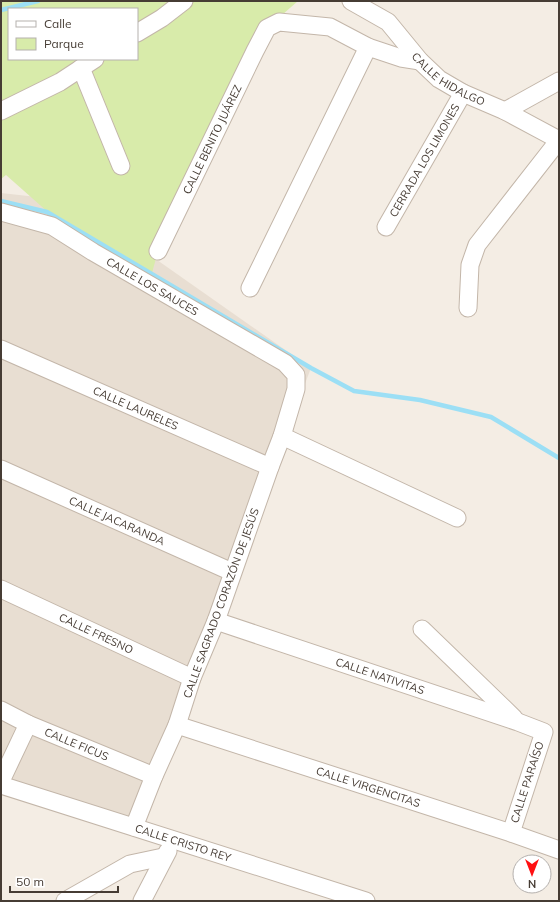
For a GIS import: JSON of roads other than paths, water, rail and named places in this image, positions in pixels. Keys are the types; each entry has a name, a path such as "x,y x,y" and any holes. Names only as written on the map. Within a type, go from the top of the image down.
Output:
{"street":[{"path":"138,32 162,18 184,1"},
{"name":"CALLE HIDALGO","path":"352,1 388,22 420,61 439,79 463,93 505,111 559,140"},
{"name":"CALLE BENITO JUÁREZ","path":"158,251 267,28 280,22 330,27 368,47"},
{"path":"250,288 368,47 401,58 420,61"},
{"path":"1,111 60,82 93,60"},
{"path":"80,68 120,166"},
{"path":"505,111 559,81"},
{"name":"CERRADA LOS LIMONES","path":"386,227 463,93"},
{"path":"468,308 470,265 477,245 559,140"},
{"name":"CALLE LOS SAUCES","path":"1,212 52,226 99,256 285,363 296,375"},
{"name":"CALLE LAURELES","path":"3,354 270,467"},
{"name":"CALLE SAGRADO CORAZÓN DE JESÚS","path":"134,827 154,776 177,725 192,678 216,621 232,572 282,436 296,389 296,375"},
{"path":"282,436 457,518"},
{"name":"CALLE JACARANDA","path":"1,469 232,572"},
{"name":"CALLE FRESNO","path":"1,589 192,678"},
{"name":"CALLE NATIVITAS","path":"216,621 544,732"},
{"path":"422,629 518,722"},
{"name":"CALLE FICUS","path":"1,710 28,724 154,776"},
{"path":"1,781 28,724"},
{"name":"CALLE VIRGENCITAS","path":"177,725 511,833 559,850"},
{"name":"CALLE PARAÍSO","path":"511,833 544,732"},
{"name":"CALLE CRISTO REY","path":"1,785 366,901"},
{"path":"142,901 163,857 176,840"},
{"path":"65,901 130,864 163,857"}],"waterway":[{"path":"9,8 38,1"},
{"path":"1,10 8,8"},
{"path":"1,201 47,212 311,368 354,391 420,400 491,417 559,458"}]}
